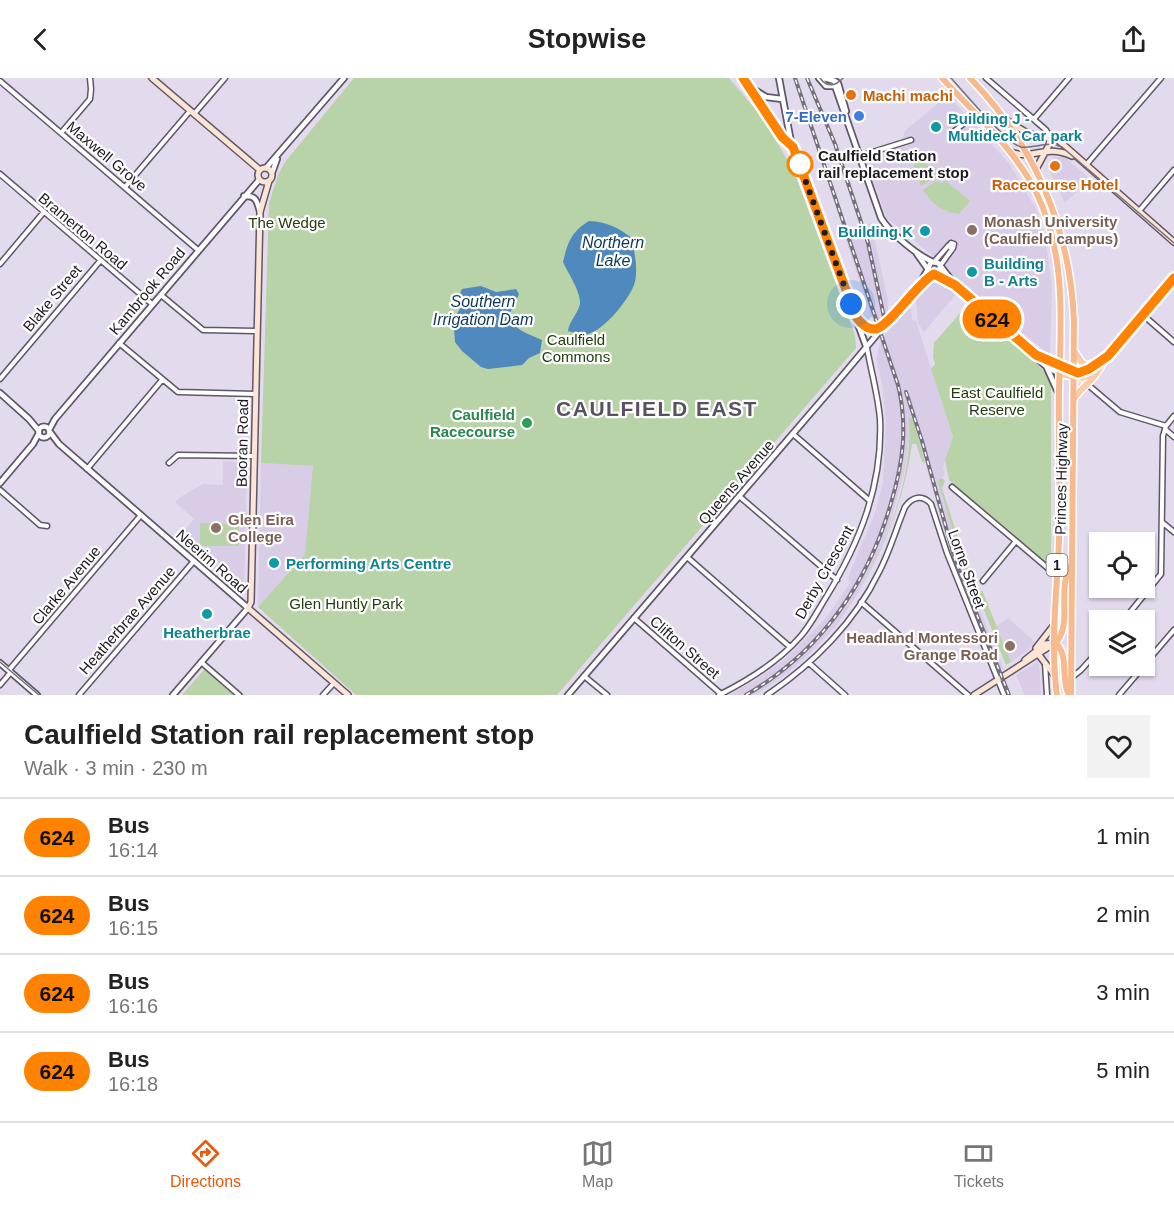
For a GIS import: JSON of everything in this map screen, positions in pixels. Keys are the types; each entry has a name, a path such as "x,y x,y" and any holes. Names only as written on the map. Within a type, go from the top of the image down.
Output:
{"highway":[{"name":"1","path":"942,78 1008,150 1038,196 1055,248 1062,295 1060,366"},
{"name":"1","path":"970,78 1006,120 1028,154 1054,211 1066,254 1074,304 1073,375"},
{"name":"Princes Highway","path":"1057,695 1055,624 1060,592 1057,572 1060,366"},
{"name":"Princes Highway","path":"1070,695 1073,375"},
{"path":"1070,695 1065,686 1061,650 1055,643 1063,632 1060,592 1071,565"}],"main road":[{"path":"152,78 263,169 272,173"},
{"path":"1006,120 1032,135 1050,137 1062,144 1174,242"},
{"path":"1036,169 1050,137"},
{"path":"1008,150 1018,154 1046,150 1060,151 1077,158"},
{"name":"Booran Road","path":"262,200 258,174 263,169"},
{"name":"Booran Road","path":"248,608 251,602 260,212 272,173"},
{"path":"260,180 269,181"},
{"path":"1074,399 1080,389 1087,384 1096,368 1174,278"},
{"path":"1074,351 1083,364 1096,368"},
{"path":"1060,366 1073,375"},
{"path":"1060,374 1073,375 1096,368"},
{"name":"Neerim Road","path":"248,608 348,695"},
{"path":"1036,653 1055,624"},
{"path":"974,695 1036,653 1055,643"},
{"path":"1036,653 1045,661 1055,676"}],"street":[{"path":"62,133 90,99 90,78"},
{"path":"125,187 225,78"},
{"path":"263,169 278,156 344,78"},
{"path":"743,78 782,137 793,147"},
{"path":"779,78 793,147 867,346"},
{"path":"819,78 826,86 838,82"},
{"path":"824,78 838,82"},
{"path":"986,78 1046,130 1050,137"},
{"path":"1034,119 1069,78"},
{"path":"1086,166 1161,78"},
{"name":"Maxwell Grove","path":"0,81 198,250"},
{"path":"838,82 881,218 887,226 914,250 940,267 955,285 1046,366 1060,374"},
{"path":"751,87 766,97 782,99"},
{"path":"951,134 975,114"},
{"path":"772,119 780,122 786,117"},
{"path":"860,156 911,140"},
{"path":"272,173 278,156"},
{"path":"1139,211 1174,170"},
{"name":"Bramerton Road","path":"0,174 152,304"},
{"name":"Kambrook Road","path":"33,444 47,434 55,419 260,180"},
{"path":"244,196 256,199 260,212"},
{"path":"0,264 43,213"},
{"path":"927,268 951,246 938,272 934,274"},
{"path":"914,250 934,274 955,285"},
{"name":"Blake Street","path":"0,379 100,261"},
{"name":"Queens Avenue","path":"568,695 920,283 927,268"},
{"name":"Queens Avenue","path":"920,283 934,274"},
{"path":"160,294 203,330 257,331"},
{"path":"1143,315 1174,342"},
{"path":"856,317 870,328 879,328 887,322"},
{"path":"119,343 178,392 256,394"},
{"name":"Derby Crescent","path":"720,694 753,675 790,647 806,631 837,580 858,538 871,502 878,460 880,418 867,346"},
{"path":"1036,355 1060,366"},
{"path":"1046,366 1059,395"},
{"path":"87,468 162,380"},
{"path":"1087,384 1120,411 1165,428 1174,437"},
{"path":"0,393 29,419 39,432 47,434"},
{"path":"1132,610 1161,577 1163,439 1165,428 1174,416"},
{"path":"29,419 43,426 47,434"},
{"name":"Kambrook Road","path":"0,483 33,444 43,426 55,419"},
{"name":"Neerim Road","path":"47,434 248,608"},
{"path":"793,434 871,502"},
{"path":"169,463 178,455 254,456"},
{"path":"952,488 1050,570 1057,572"},
{"path":"0,490 40,525 47,526"},
{"path":"739,496 837,580"},
{"name":"Lorne Street","path":"861,602 879,573 904,507 914,498 920,497 928,501 962,593 1004,695"},
{"name":"Clarke Avenue","path":"0,685 141,515"},
{"path":"1163,522 1174,532"},
{"path":"983,581 1016,541"},
{"path":"687,557 790,647"},
{"name":"Heatherbrae Avenue","path":"79,695 194,561"},
{"path":"767,695 809,663 834,637 861,602 968,695"},
{"path":"173,695 248,608"},
{"name":"Clifton Street","path":"634,618 720,694"},
{"path":"1155,652 1174,630"},
{"path":"1045,661 1047,695"},
{"path":"1071,678 1089,661"},
{"path":"201,662 239,695"},
{"path":"0,663 37,695"},
{"path":"809,663 846,695"},
{"path":"584,676 607,695"},
{"path":"1119,695 1135,676"},
{"path":"323,695 334,683"}],"shaded area":[{"name":"Monash University (Caulfield campus)","path":"948,95 1010,165 1036,209 1046,242 1052,286 1050,355 964,285 924,332 918,323 916,300 945,266 887,218 865,158 900,147 905,131"},
{"path":"1054,157 1065,157 1090,179 1065,203 1048,168 1049,162"},
{"path":"871,223 888,300 888,311 876,325 843,232"},
{"path":"911,308 912,320 916,321 953,438 943,467 945,475 942,478 945,481 942,488 964,556 971,587 1003,668 997,672 964,590 912,418 909,419 910,434 905,469 890,524 878,556 859,592 837,625 788,673 756,695 729,695 756,680 784,660 825,619 850,583 848,577 875,513 883,482 886,420 882,384 876,359 881,339"},
{"name":"Glen Eira College","path":"223,461 245,462 247,465 244,592 241,593 178,538 194,519 175,502 203,484 223,485"},
{"name":"Glen Eira College","path":"261,463 314,466 305,554 258,607"},
{"path":"1008,618 1035,642 1011,662 997,626"},
{"path":"1039,661 1041,695 1025,695 1016,675"}],"green space":[{"name":"Caulfield Racecourse","path":"354,78 729,78 761,116 793,169 855,335 856,348 557,695 356,695 258,607 305,554 313,466 261,463 269,203 285,162"},
{"path":"910,151 938,175 921,186"},
{"path":"936,181 941,183 946,181 970,201 959,214 943,209 926,195 923,190"},
{"name":"East Caulfield Reserve","path":"968,304 1039,365 1051,382 1051,567 949,480 945,460 953,437 931,369 935,364 934,343"},
{"path":"909,418 913,418 925,463 922,462 916,444 912,444 905,483 893,520 886,538 878,556 859,591 889,530 903,486 909,441"},
{"path":"942,478 945,481 942,488 976,595 974,597 960,558 938,480"},
{"path":"200,523 239,524 239,546 200,546"},
{"path":"982,590 1011,662 1006,665 978,595"},
{"path":"209,664 245,695 182,695"}],"water":[{"name":"Northern Lake","path":"589,221 612,226 632,238 636,273 631,292 620,308 597,330 582,335 568,331 579,308 580,299 563,262 571,238"},
{"name":"Southern Irrigation Dam","path":"481,286 496,292 516,289 519,294 509,315 518,328 542,340 540,353 529,358 522,365 488,369 481,367 462,351 455,342 454,328 455,317 461,307 459,296 462,289"}],"tram line":[{"path":"820,78 829,85 843,78"},
{"path":"951,78 1014,144 1021,147 1046,144 1062,147 1174,243"},
{"path":"0,662 39,695"}],"railway":[{"path":"746,695 773,678 797,658 838,613 855,588 881,533 895,488 903,444 903,415 898,385 795,78"},
{"path":"807,78 835,144 868,243 886,326"},
{"path":"906,392 955,560 1009,695"}],"bus line":[{"name":"624","path":"743,78 782,137 793,147 856,317 867,327 873,329 881,327 920,283 934,274 955,285 1036,355 1077,373 1089,369 1108,356 1174,278"}],"place":[{"name":"Machi machi","path":"851,95"},
{"name":"7-Eleven","path":"859,116"},
{"name":"Building J - Multideck Car park","path":"936,127"},
{"name":"Caulfield Station rail replacement stop","path":"800,164"},
{"name":"Racecourse Hotel","path":"1055,166"},
{"name":"Monash University (Caulfield campus)","path":"972,230"},
{"name":"Building K","path":"925,231"},
{"name":"Building B - Arts","path":"972,272"},
{"name":"Caulfield Racecourse","path":"527,423"},
{"name":"Glen Eira College","path":"216,528"},
{"name":"Performing Arts Centre","path":"274,563"},
{"name":"Heatherbrae","path":"207,614"},
{"name":"Headland Montessori Grange Road","path":"1010,646"}],"district":[{"name":"CAULFIELD EAST","path":"657,408"}],"route":[{"path":"800,164 797,158 851,304"}],"park label":[{"name":"The Wedge","path":"287,222"},
{"name":"Caulfield Commons","path":"576,348"},
{"name":"Glen Huntly Park","path":"346,603"}]}
